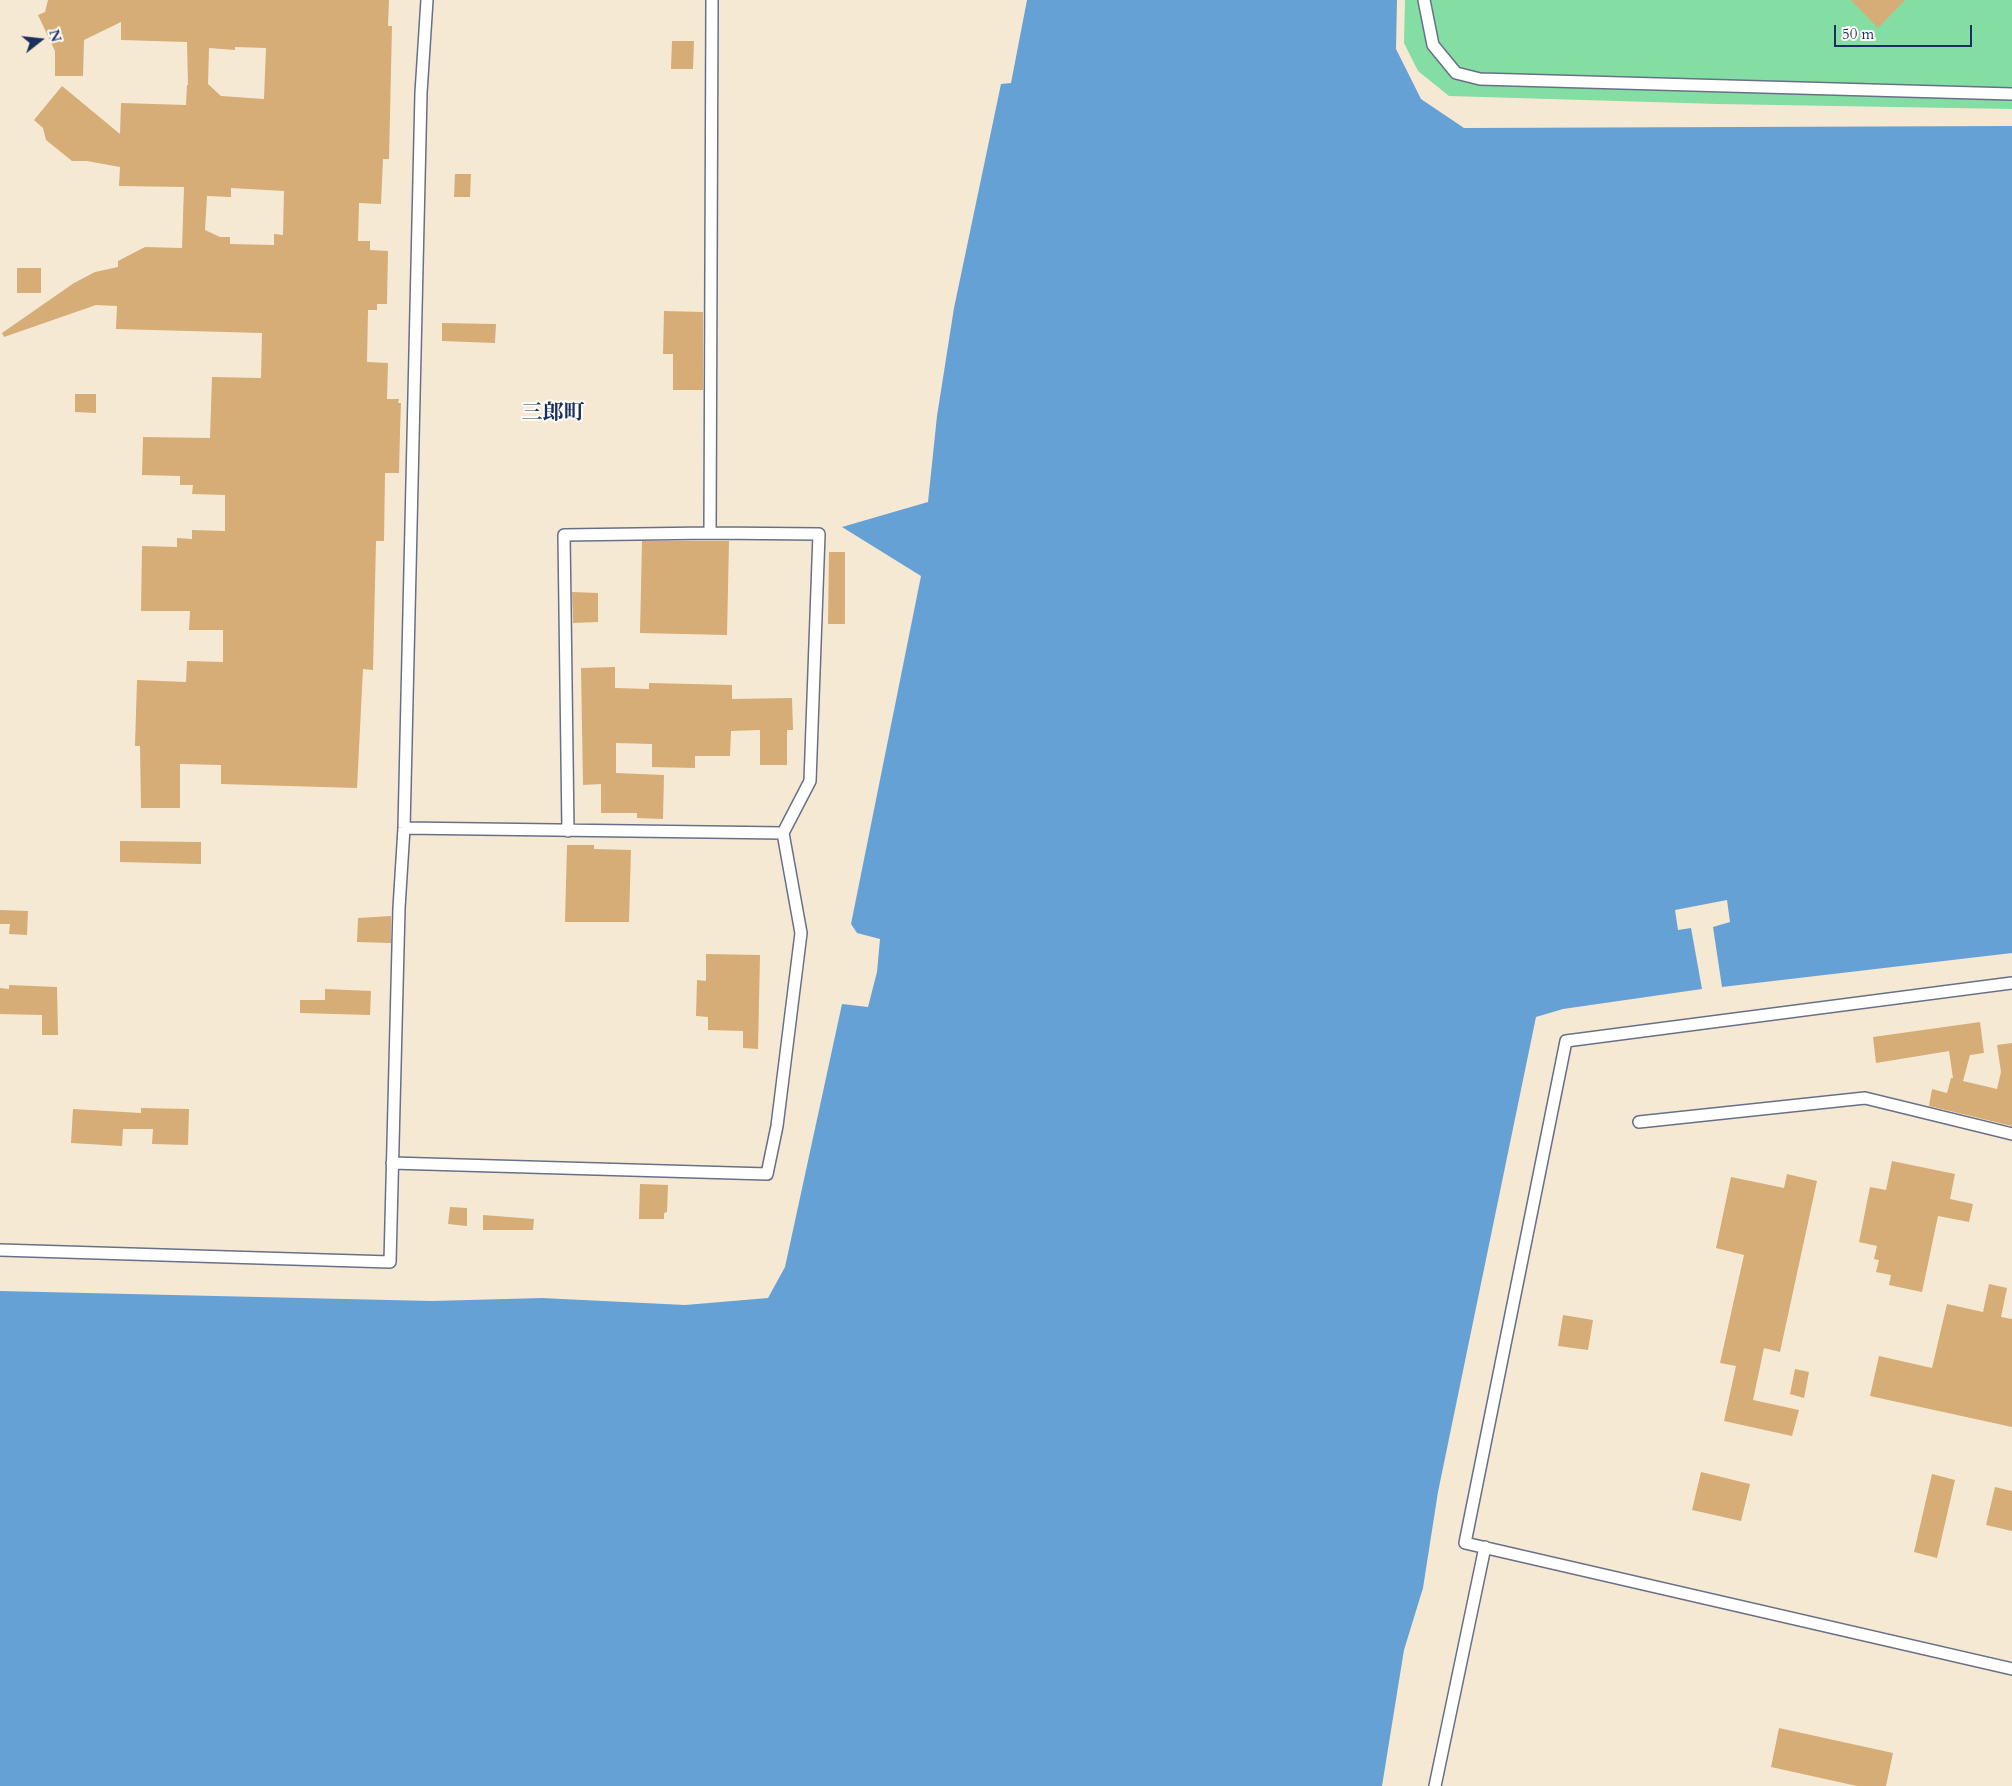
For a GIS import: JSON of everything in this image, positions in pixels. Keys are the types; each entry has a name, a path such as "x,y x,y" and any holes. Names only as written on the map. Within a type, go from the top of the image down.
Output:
{"lane":[{"path":"0,1250 390,1262 399,908 404,828 421,93 427,0"},
{"path":"710,533 712,0"},
{"path":"1424,0 1433,45 1456,73 1480,79 2012,94"},
{"path":"392,1163 767,1174 777,1126 801,933 783,833 810,781 819,534 564,535 568,831"},
{"path":"404,828 783,833"},
{"path":"2012,983 1566,1041 1466,1543 2012,1669"},
{"path":"1640,1122 1866,1098 2012,1134"},
{"path":"1435,1786 1485,1547"}],"green space":[{"path":"1405,0 2012,0 2012,109 1718,104 1449,96 1418,71 1404,43"}],"water":[{"path":"1027,0 1397,0 1396,49 1421,99 1464,128 2012,126 2012,953 1722,987 1713,927 1730,922 1727,900 1675,910 1678,930 1691,928 1702,989 1563,1009 1536,1017 1438,1492 1423,1588 1404,1650 1382,1786 0,1786 0,1291 432,1301 542,1298 685,1305 768,1298 785,1267 842,1004 868,1007 877,972 880,939 857,933 851,924 921,576 842,527 928,502 937,416 954,308 1001,84 1011,83"}],"building":[{"path":"48,0 389,0 388,26 392,26 389,159 383,159 381,204 359,203 358,241 370,241 370,250 388,251 387,304 377,304 377,310 368,310 367,362 388,363 387,399 399,399 398,403 401,403 399,473 385,473 384,541 376,541 373,670 363,669 357,788 221,784 221,765 180,764 180,808 141,808 140,746 135,746 137,680 186,682 187,661 223,662 223,630 189,630 190,611 141,611 142,546 177,547 177,538 192,539 192,530 225,531 225,495 192,494 193,485 180,485 180,476 142,475 143,437 210,438 212,377 261,378 262,333 116,329 117,306 96,305 4,337 2,333 74,283 95,272 118,267 118,261 145,247 182,248 184,187 119,186 120,167 87,161 72,161 46,140 43,128 34,120 62,86 120,134 121,103 186,105 188,85 187,42 121,40 121,22 84,40 83,76 55,76 55,51 38,15 45,12","holes":["235,47 266,48 264,99 221,96 208,84 209,48 235,50","231,188 284,191 283,235 274,234 274,245 230,244 230,237 220,237 205,230 207,196 231,197"]},
{"path":"1851,0 1905,0 1878,28"},
{"path":"672,41 694,41 693,69 671,69"},
{"path":"455,174 471,174 470,197 454,197"},
{"path":"17,268 41,268 41,293 17,293"},
{"path":"664,311 703,312 703,390 673,390 673,354 663,354"},
{"path":"442,323 496,324 495,343 442,341"},
{"path":"75,394 96,394 96,413 75,412"},
{"path":"642,541 729,541 727,635 640,633"},
{"path":"829,552 845,552 845,624 828,624"},
{"path":"572,592 598,593 598,622 573,623"},
{"path":"615,667 615,688 649,689 649,683 732,685 732,699 792,698 793,730 787,730 787,765 760,765 760,730 731,731 730,756 695,756 695,768 652,767 652,744 616,743 616,773 664,775 663,819 637,818 637,813 601,813 601,784 583,785 581,668"},
{"path":"120,841 201,842 201,864 120,862"},
{"path":"567,845 594,845 594,849 631,850 629,922 565,922"},
{"path":"0,910 28,911 27,935 9,934 10,924 0,924"},
{"path":"391,916 391,943 357,942 358,918"},
{"path":"706,954 760,955 758,1049 743,1048 743,1031 708,1030 708,1017 696,1016 697,980 706,981"},
{"path":"9,985 57,987 58,1035 42,1035 42,1015 0,1014 0,988 9,989"},
{"path":"325,989 371,991 370,1015 300,1013 300,1000 325,1000"},
{"path":"1980,1022 1984,1053 1970,1055 1963,1081 1997,1089 2001,1072 1997,1045 2012,1043 2012,1126 1929,1106 1932,1089 1947,1093 1951,1078 1953,1078 1949,1051 1876,1063 1873,1037"},
{"path":"141,1108 189,1109 188,1145 152,1144 153,1129 123,1129 122,1146 71,1143 73,1109 141,1113"},
{"path":"1892,1161 1955,1174 1950,1199 1973,1204 1969,1222 1938,1216 1922,1292 1889,1285 1891,1275 1876,1272 1879,1260 1874,1259 1877,1246 1859,1242 1870,1187 1886,1190"},
{"path":"1787,1174 1817,1181 1780,1352 1764,1348 1753,1400 1799,1410 1792,1436 1724,1421 1736,1366 1720,1363 1744,1255 1716,1248 1731,1177 1784,1188"},
{"path":"640,1184 668,1185 667,1212 664,1213 664,1219 639,1219"},
{"path":"450,1207 467,1208 467,1226 448,1224"},
{"path":"483,1215 534,1219 533,1230 483,1230"},
{"path":"1989,1284 2007,1288 2001,1317 2012,1319 2012,1427 1870,1396 1879,1356 1932,1368 1947,1304 1983,1312"},
{"path":"1563,1315 1593,1320 1588,1350 1558,1346"},
{"path":"1795,1369 1809,1372 1804,1398 1790,1394"},
{"path":"1701,1472 1750,1484 1741,1521 1692,1510"},
{"path":"1932,1474 1955,1480 1937,1558 1914,1552"},
{"path":"1995,1487 2012,1491 2012,1531 1986,1525"},
{"path":"1779,1728 1893,1753 1886,1786 1857,1786 1771,1767"}],"district":[{"name":"三郎町","path":"553,414"}]}
